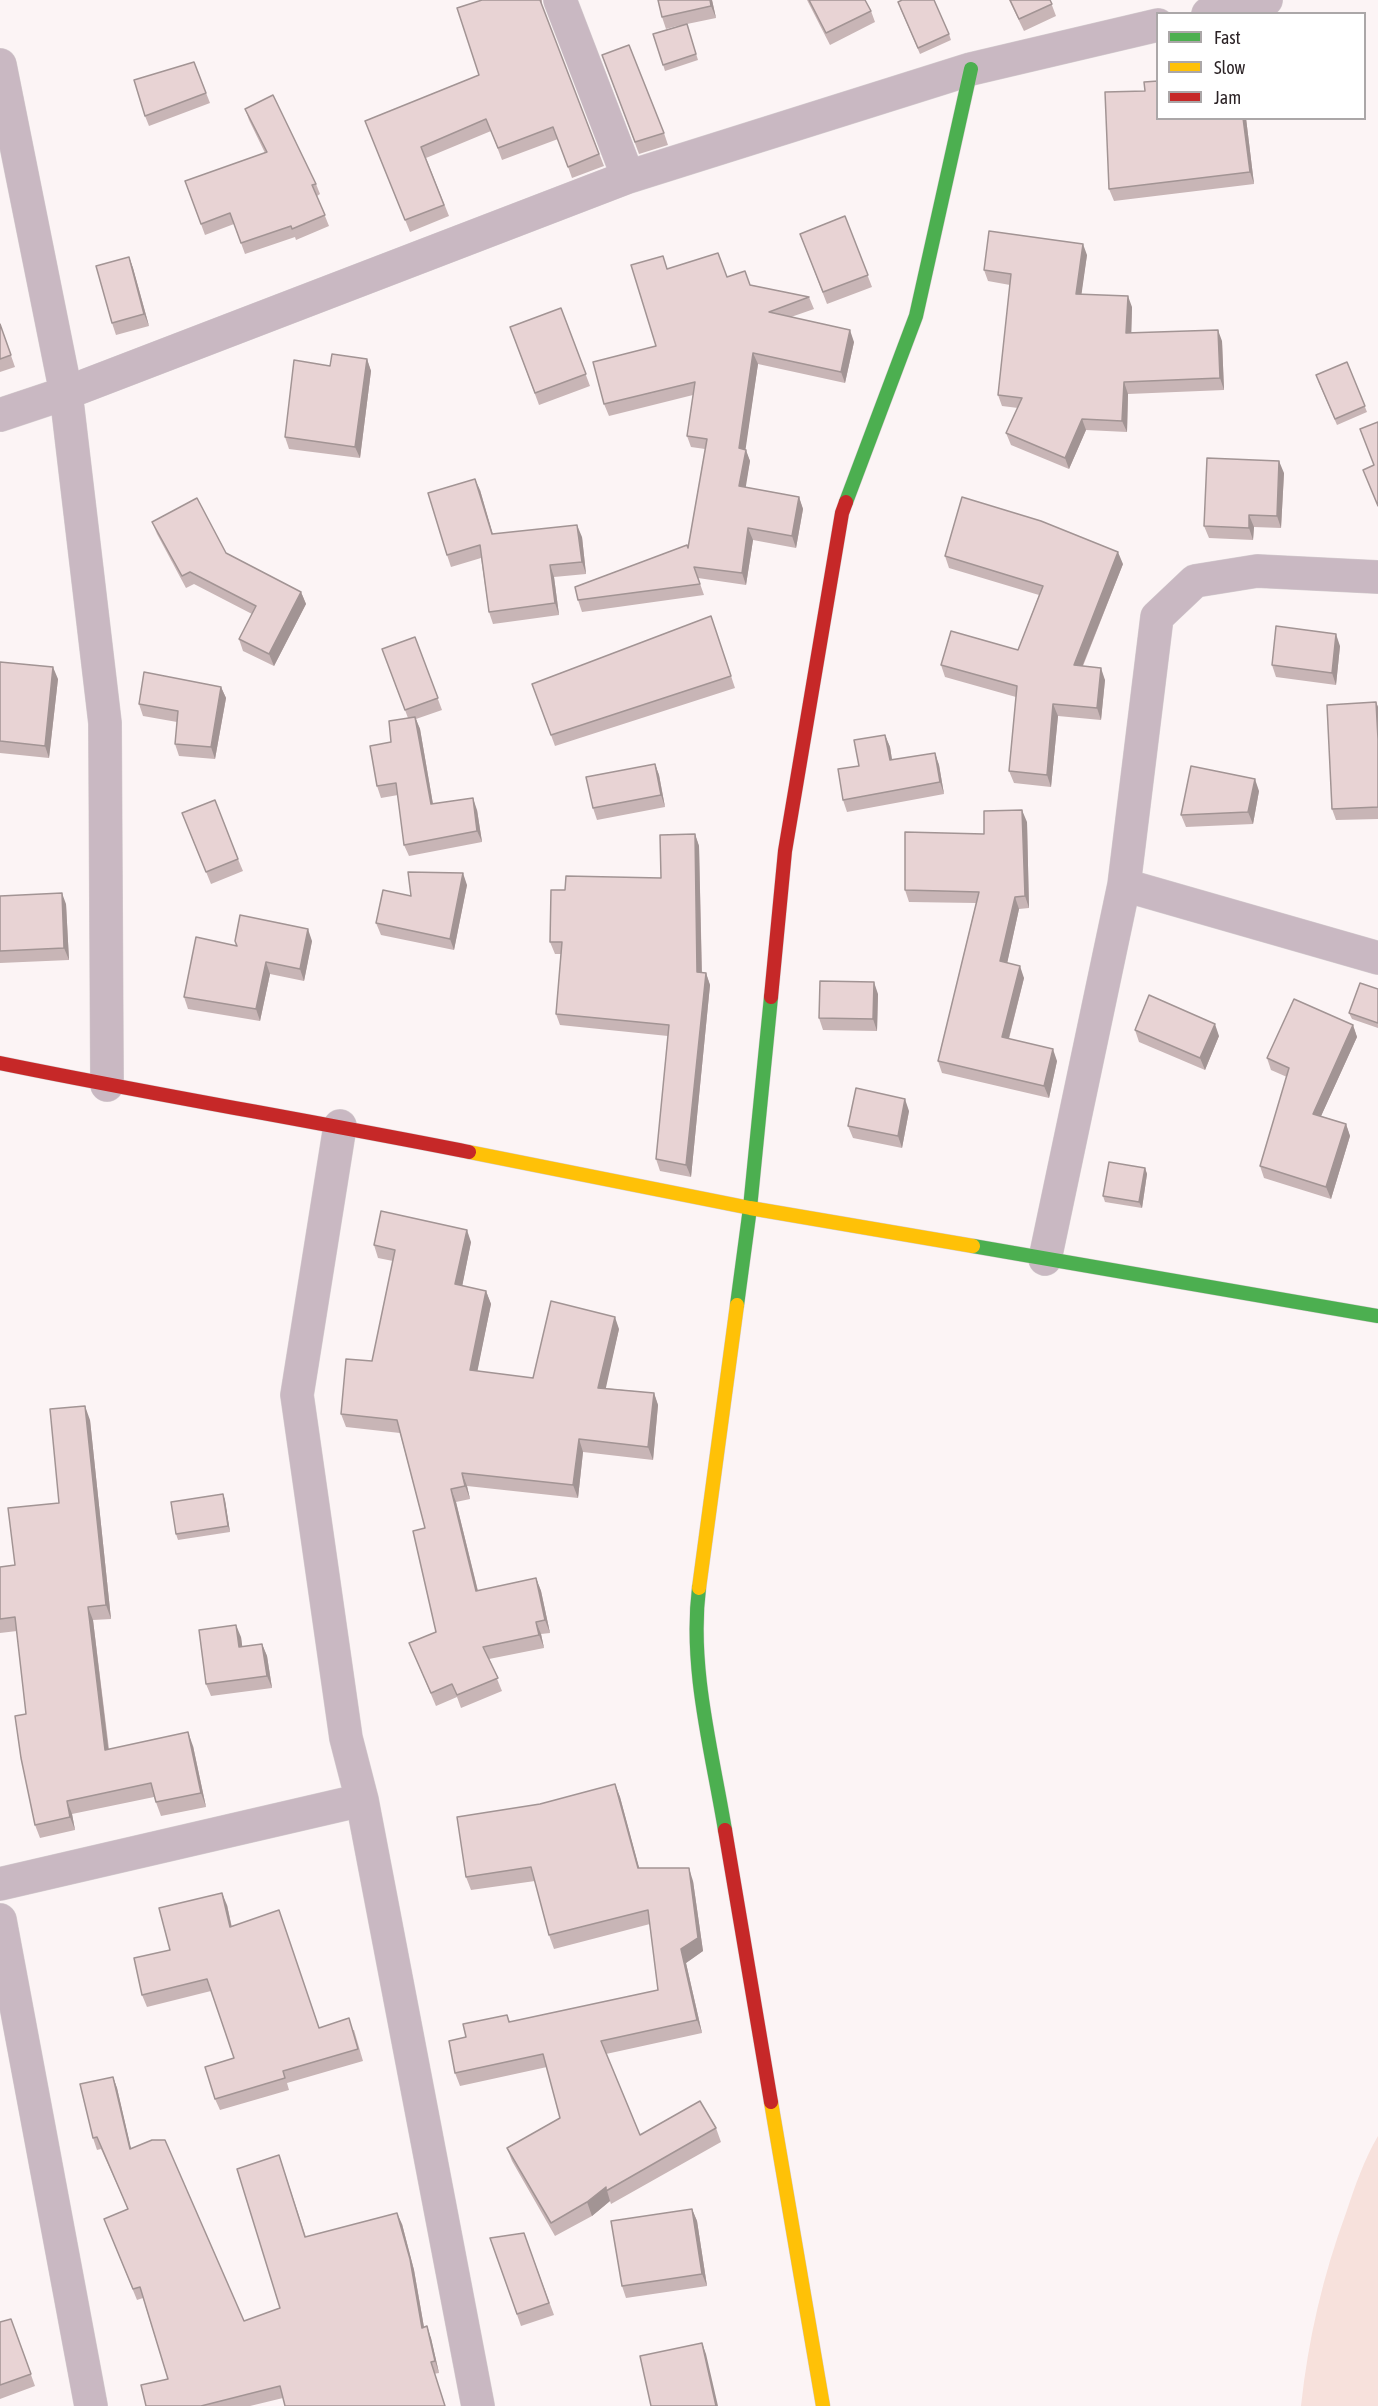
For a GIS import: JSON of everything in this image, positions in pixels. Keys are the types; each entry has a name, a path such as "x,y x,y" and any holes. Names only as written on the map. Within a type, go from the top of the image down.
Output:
{"street":[{"path":"560,0 628,177"},
{"path":"1216,12 1266,0"},
{"path":"0,416 66,393 628,177 971,69 1156,25"},
{"path":"0,65 66,393 105,723 107,1084"},
{"path":"824,2406 699,1676 696,1612 750,1208 785,851 842,513 916,316 971,69"},
{"path":"1045,1259 1124,885 1157,617 1196,581 1257,571 1378,577"},
{"path":"1124,885 1378,958"},
{"path":"0,1063 340,1126 750,1208 1378,1316"},
{"path":"340,1126 297,1395 346,1738 362,1800 478,2406"},
{"path":"0,1884 362,1800"},
{"path":"0,1920 91,2406"}],"shaded area":[{"path":"1378,2136 1378,2406 1301,2406 1312,2332 1330,2260 1360,2173"}],"building":[{"path":"482,0 540,0 599,154 568,167 553,127 498,148 486,119 421,147 444,205 405,220 365,121 479,75 457,8"},
{"path":"658,0 710,0 711,6 662,17"},
{"path":"809,0 865,0 871,11 826,33"},
{"path":"934,0 949,34 918,48 898,2"},
{"path":"1010,0 1050,0 1052,4 1019,19"},
{"path":"687,24 696,54 663,65 653,34"},
{"path":"629,45 664,133 635,142 602,55"},
{"path":"194,62 206,93 145,116 134,80"},
{"path":"1156,81 1156,120 1243,120 1250,172 1109,189 1105,92 1145,91 1144,82"},
{"path":"273,95 316,184 312,185 325,215 292,229 291,226 241,243 230,213 201,224 185,181 267,152 245,109"},
{"path":"845,216 868,275 823,292 800,234"},
{"path":"989,231 1083,244 1076,294 1128,296 1126,333 1218,330 1220,378 1124,382 1122,421 1082,419 1065,458 1006,433 1022,398 998,395 1011,274 984,270"},
{"path":"718,253 727,277 745,271 750,285 809,297 769,312 850,330 841,372 753,353 739,448 746,450 739,486 799,497 792,536 748,528 742,573 694,567 700,584 578,600 575,587 687,545 688,548 707,439 687,436 695,382 604,404 593,362 656,346 631,265 663,256 667,269"},
{"path":"129,257 144,314 112,323 96,266"},
{"path":"561,308 586,374 535,393 510,327"},
{"path":"0,324 11,355 0,359"},
{"path":"332,354 367,359 355,447 285,437 294,360 330,366"},
{"path":"1347,362 1365,406 1335,419 1316,375"},
{"path":"1378,422 1378,506 1363,470 1374,465 1360,429"},
{"path":"1207,458 1279,461 1277,516 1249,515 1249,528 1204,526"},
{"path":"475,479 492,534 577,525 582,562 550,565 555,603 489,612 480,545 447,555 428,493"},
{"path":"962,497 1041,521 1118,552 1074,665 1101,668 1097,708 1053,704 1047,775 1009,771 1017,686 941,665 951,631 1018,650 1043,586 945,556"},
{"path":"197,498 226,553 301,592 269,654 239,639 256,606 190,572 182,576 152,522"},
{"path":"711,616 731,676 551,735 532,684"},
{"path":"1276,626 1336,634 1332,673 1272,665"},
{"path":"415,637 438,698 405,710 382,649"},
{"path":"0,662 53,667 45,746 0,741"},
{"path":"144,672 221,687 211,747 175,744 178,711 139,704"},
{"path":"1376,702 1378,807 1332,809 1327,705"},
{"path":"415,717 431,804 473,798 477,831 404,845 396,783 377,786 370,746 391,742 389,721"},
{"path":"885,735 890,760 935,753 940,782 843,800 838,769 859,766 854,740"},
{"path":"655,764 661,795 593,808 586,777"},
{"path":"1191,766 1255,779 1248,812 1181,815"},
{"path":"215,800 238,859 206,872 182,813"},
{"path":"1022,810 1025,896 1015,897 1000,961 1020,966 1002,1037 1053,1049 1044,1086 938,1061 979,892 905,890 905,832 984,834 984,811"},
{"path":"695,834 697,972 706,973 686,1165 656,1159 669,1025 556,1014 562,942 550,942 551,890 565,890 566,876 661,878 660,835"},
{"path":"408,872 463,873 450,939 376,923 383,890 411,896"},
{"path":"62,893 64,948 0,951 0,896"},
{"path":"240,915 308,929 300,969 266,962 256,1009 184,997 196,937 237,946 235,941"},
{"path":"820,981 874,982 873,1019 819,1018"},
{"path":"1360,983 1378,989 1378,1023 1349,1013"},
{"path":"1149,995 1215,1024 1200,1058 1135,1030"},
{"path":"1294,999 1353,1025 1313,1114 1346,1124 1326,1187 1260,1166 1289,1068 1267,1058"},
{"path":"856,1088 905,1099 898,1136 848,1126"},
{"path":"1109,1162 1145,1168 1139,1202 1103,1196"},
{"path":"381,1211 467,1230 455,1284 486,1291 470,1370 533,1378 551,1301 615,1317 598,1388 654,1393 648,1447 579,1439 573,1485 462,1473 465,1486 451,1489 476,1591 536,1578 545,1620 536,1622 539,1635 483,1647 498,1678 457,1695 452,1684 431,1693 409,1643 436,1632 413,1531 425,1528 397,1420 341,1414 346,1359 372,1361 395,1250 374,1245"},
{"path":"85,1406 106,1605 88,1607 105,1750 188,1732 201,1793 156,1802 151,1783 67,1801 70,1817 35,1825 15,1716 26,1714 15,1617 0,1619 0,1567 15,1565 8,1508 59,1503 50,1409"},
{"path":"223,1494 228,1526 176,1534 171,1502"},
{"path":"236,1625 239,1647 262,1644 267,1676 206,1684 199,1630"},
{"path":"615,1784 638,1868 689,1868 698,1938 681,1949 697,2020 601,2041 640,2135 700,2101 716,2128 606,2191 606,2187 587,2202 551,2223 507,2148 560,2118 543,2054 455,2073 449,2041 466,2037 463,2024 507,2015 509,2022 658,1990 648,1910 549,1935 531,1867 466,1877 457,1817 540,1804"},
{"path":"222,1893 230,1927 279,1910 319,2028 349,2018 358,2049 283,2071 285,2078 215,2099 205,2067 234,2058 207,1979 142,1995 134,1958 170,1950 159,1908"},
{"path":"113,2077 130,2149 152,2140 165,2140 244,2321 280,2308 237,2169 279,2155 305,2237 397,2213 410,2259 422,2328 427,2326 435,2361 431,2362 445,2406 285,2406 280,2386 201,2406 146,2406 141,2385 168,2379 140,2287 133,2289 104,2219 128,2209 97,2137 93,2138 80,2084"},
{"path":"692,2209 702,2274 622,2286 611,2221"},
{"path":"524,2233 549,2303 517,2314 490,2238"},
{"path":"11,2319 31,2374 0,2385 0,2322"},
{"path":"702,2343 716,2406 651,2406 640,2356"}],"traffic: fast":[{"path":"846,502 916,316 971,69"},
{"path":"737,1305 750,1208 771,997"},
{"path":"973,1246 1378,1316"},
{"path":"699,1588 697,1618 699,1679 725,1830"}],"traffic: slow":[{"path":"469,1152 750,1208 973,1246"},
{"path":"699,1588 737,1305"},
{"path":"771,2102 823,2406"}],"traffic: jam":[{"path":"771,997 785,851 842,513 846,502"},
{"path":"0,1063 469,1152"},
{"path":"725,1830 771,2102"}]}
